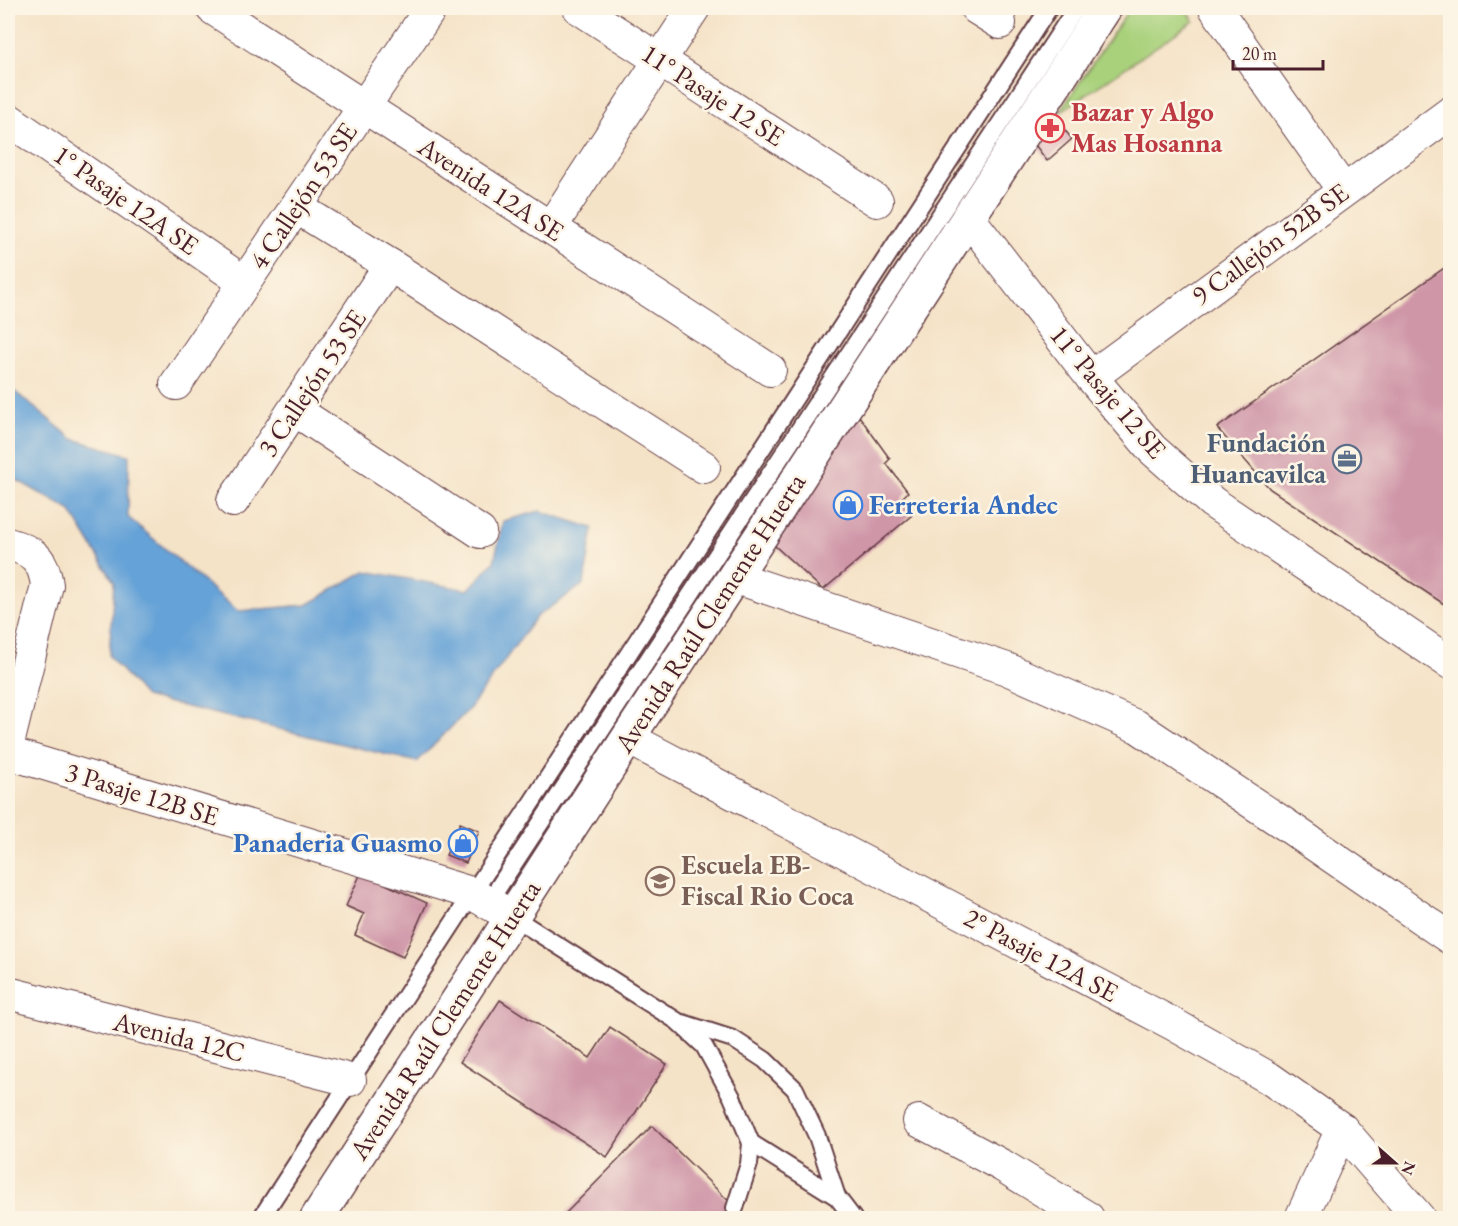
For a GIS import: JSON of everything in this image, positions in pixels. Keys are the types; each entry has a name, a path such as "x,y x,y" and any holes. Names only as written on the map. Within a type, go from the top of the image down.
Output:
{"street":[{"name":"Avenida 12A SE","path":"212,8 770,370"},
{"name":"4 Callejón 53 SE","path":"176,384 431,8"},
{"name":"11° Pasaje 12 SE","path":"579,8 877,201"},
{"path":"551,227 694,8"},
{"name":"Avenida Raúl Clemente Huerta","path":"317,1218 491,904 628,738 1105,8"},
{"path":"1215,8 1343,190"},
{"name":"9 Callejón 52B SE","path":"1091,377 1450,113"},
{"name":"1° Pasaje 12A SE","path":"8,119 244,282"},
{"path":"296,207 704,467"},
{"name":"11° Pasaje 12 SE","path":"968,217 1091,377 1152,449 1212,502 1450,663"},
{"name":"3 Callejón 53 SE","path":"233,501 390,265"},
{"path":"295,410 480,532"},
{"path":"8,544 28,549 45,567 47,585 8,744"},
{"path":"734,578 1007,669 1138,727 1450,938"},
{"name":"2° Pasaje 12A SE","path":"628,738 1173,1024 1269,1078 1342,1129 1419,1218"},
{"name":"3 Pasaje 12B SE","path":"8,753 491,904"},
{"name":"Avenida 12C","path":"8,993 350,1080"},
{"path":"919,1121 1003,1166 1088,1218"},
{"path":"1301,1218 1342,1129"}],"lane":[{"path":"491,904 1049,8"},
{"path":"491,904 1076,8"},
{"path":"491,904 677,1021 704,1046 732,1097 751,1143 749,1164 735,1208"},
{"name":"Avenida Raúl Clemente Huerta","path":"261,1218 350,1080 491,904"},
{"path":"677,1021 733,1039 765,1060 795,1089 817,1136 837,1197 853,1218"},
{"path":"751,1143 837,1197"}],"green space":[{"path":"1130,8 1186,8 1194,21 1059,113"}],"water":[{"path":"8,386 73,439 129,455 128,517 238,611 307,605 365,571 468,590 494,562 503,521 540,511 593,528 584,584 536,617 470,708 417,762 145,697 109,656 114,582 70,510 8,475"}],"building":[{"name":"Bazar y Algo Mas Hosanna","path":"1049,111 1072,139 1047,161 1030,138"},
{"name":"Fundación Huancavilca","path":"1450,264 1450,608 1270,489 1217,428"},
{"path":"854,409 890,459 886,463 908,492 902,498 912,515 823,590 774,545"},
{"name":"Panaderia Guasmo","path":"460,823 479,831 466,863 446,855"},
{"path":"361,873 427,903 403,957 355,935 364,914 346,906"},
{"path":"500,1000 590,1058 610,1027 667,1064 607,1157 460,1062"},
{"path":"652,1126 746,1218 561,1218"}],"place":[{"name":"Bazar y Algo Mas Hosanna","path":"1050,128"},
{"name":"Fundación Huancavilca","path":"1347,459"},
{"name":"Ferreteria Andec","path":"848,505"},
{"name":"Panaderia Guasmo","path":"463,843"},
{"name":"Escuela EB- Fiscal Rio Coca","path":"660,881"}]}
